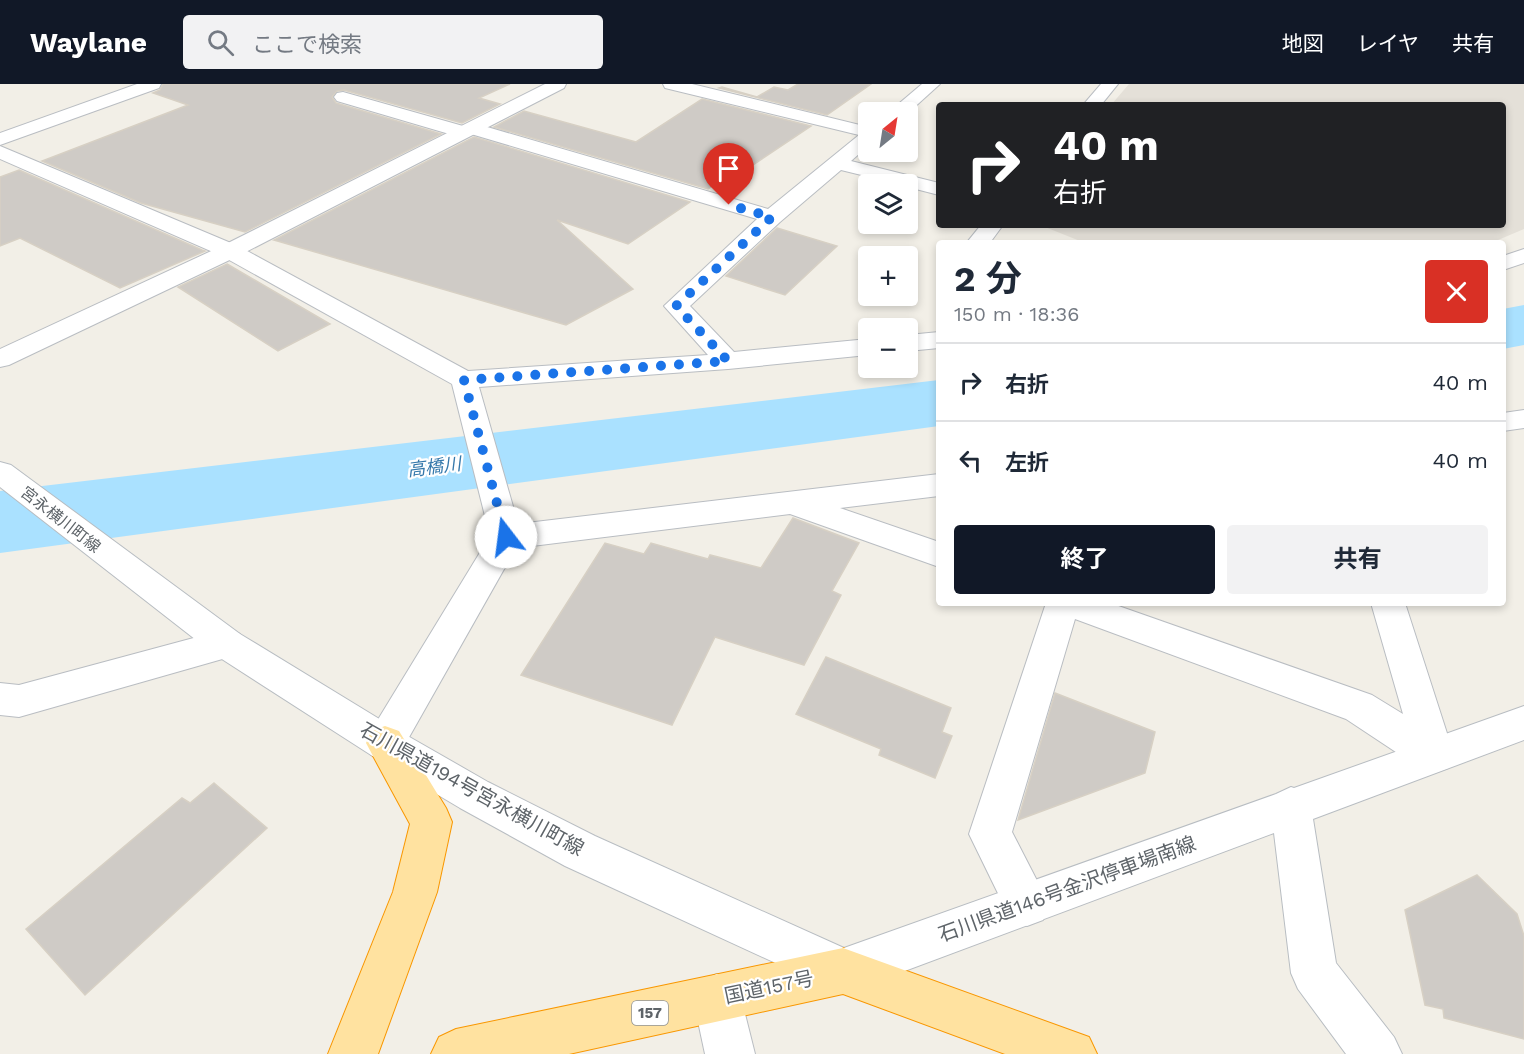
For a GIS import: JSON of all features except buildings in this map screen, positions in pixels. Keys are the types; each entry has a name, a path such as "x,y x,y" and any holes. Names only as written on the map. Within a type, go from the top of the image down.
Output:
{"highway":[{"path":"353,1054 415,892 430,822 385,743"},
{"path":"843,970 1072,1054"},
{"name":"国道157号","path":"460,1054 843,970"}],"street":[{"path":"0,139 153,84"},
{"path":"0,359 230,251 558,84"},
{"path":"671,84 858,130"},
{"path":"908,84 929,86"},
{"path":"1095,102 1110,84"},
{"path":"910,102 929,86"},
{"path":"90,87 117,97"},
{"path":"343,98 467,130 772,217"},
{"path":"728,361 676,306 772,217 858,145"},
{"path":"0,152 230,251 464,380 728,361 858,348"},
{"path":"837,163 936,188"},
{"path":"980,240 990,228"},
{"path":"1506,262 1524,256"},
{"path":"918,342 936,340"},
{"path":"385,743 504,529 464,380"},
{"path":"1506,422 1524,419"},
{"name":"宮永横川町線","path":"0,472 123,567"},
{"path":"504,529 794,503 936,485"},
{"path":"794,503 936,554"},
{"name":"石川県道194号宮永横川町線","path":"123,567 227,644 385,743 474,795 580,851 843,970"},
{"path":"1027,904 990,834 1062,606"},
{"path":"1079,606 1359,707 1434,755"},
{"path":"1389,606 1434,755"},
{"path":"0,699 19,701 227,644"},
{"name":"石川県道146号金沢停車場南線","path":"843,970 1524,723"},
{"path":"1291,806 1314,973 1377,1054"},
{"path":"717,998 730,1054"}],"shaded area":[{"path":"1129,84 1524,84 1524,229 1498,240 1078,240 1048,228 1506,228 1506,102 1114,102"}],"waterway":[{"name":"高橋川","path":"1506,328 1524,325"},
{"name":"高橋川","path":"0,522 936,403"}],"route":[{"path":"506,537 464,380 728,361 676,306 772,217 729,205"}]}
